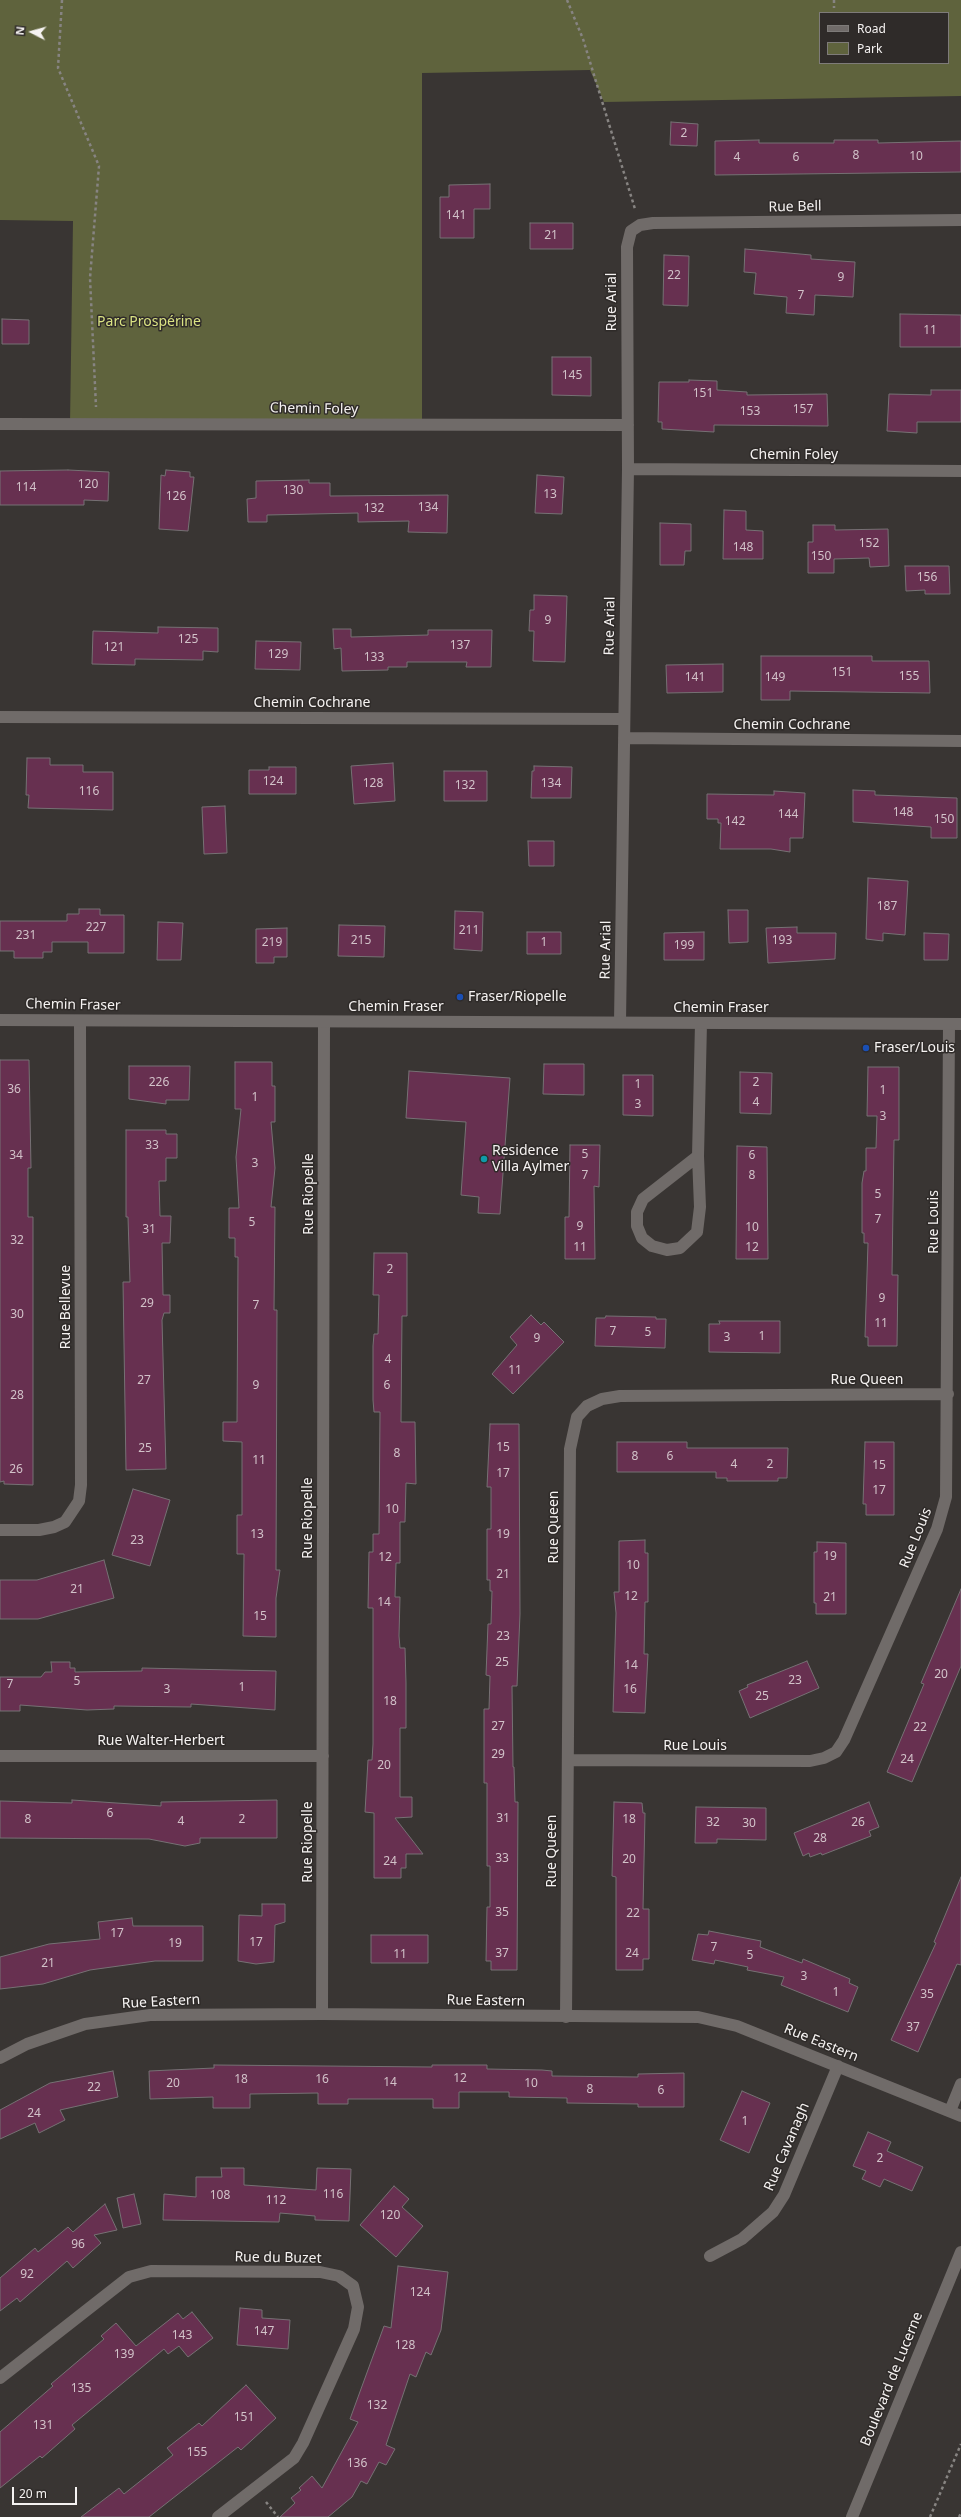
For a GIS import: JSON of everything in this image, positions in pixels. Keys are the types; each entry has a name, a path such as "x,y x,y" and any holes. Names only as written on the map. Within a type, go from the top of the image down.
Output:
{"street":[{"name":"Rue Bell","path":"636,228 961,220"},
{"name":"Rue Arial","path":"620,1022 628,469 627,248 636,228"},
{"name":"Chemin Foley","path":"0,424 628,425"},
{"name":"Chemin Foley","path":"628,469 961,471"},
{"name":"Chemin Cochrane","path":"0,717 624,719"},
{"name":"Chemin Cochrane","path":"624,738 961,741"},
{"name":"Chemin Fraser","path":"0,1020 955,1024"},
{"name":"Rue Bellevue","path":"0,1530 39,1530 54,1527 65,1522 79,1501 81,1485 80,1020"},
{"name":"Rue Riopelle","path":"322,2014 324,1022"},
{"path":"698,1156 643,1199 637,1212 637,1226 642,1238 652,1246 667,1250 680,1248 697,1232 700,1207 698,1156 701,1023"},
{"name":"Rue Louis","path":"568,1760 810,1761 824,1758 836,1752 844,1740 943,1513 946,1496 948,1394 955,1313 955,1024"},
{"name":"Rue Queen","path":"566,2017 570,1448 577,1417 588,1406 602,1399 620,1396 948,1394"},
{"name":"Rue Walter-Herbert","path":"0,1756 323,1756"},
{"name":"Rue Eastern","path":"0,2058 53,2034 85,2024 150,2015 322,2014 566,2017 680,2016 718,2020 838,2066 961,2116"},
{"name":"Rue Cavanagh","path":"710,2256 742,2239 773,2212 784,2195 838,2066"},
{"path":"950,2111 961,2084"},
{"name":"Boulevard de Lucerne","path":"852,2517 961,2252"},
{"name":"Rue du Buzet","path":"0,2378 128,2277 151,2271 320,2272 339,2276 353,2286 358,2307 354,2330 303,2442 294,2458 218,2517"}],"path":[{"path":"62,0 58,68 99,166 90,278 96,424"},
{"path":"567,0 583,38 636,228"},
{"path":"834,0 834,8"},
{"path":"930,2517 961,2444"},
{"path":"959,2517 961,2513"}],"green space":[{"name":"Parc Prospérine","path":"0,0 961,0 961,96 604,102 590,70 422,73 422,425 70,424 73,221 0,220"}],"building":[{"path":"671,122 698,124 697,146 670,145"},
{"path":"759,140 759,143 834,143 834,140 878,140 878,143 961,141 961,172 715,175 715,141"},
{"path":"490,184 490,209 474,209 474,238 440,238 440,197 449,197 449,185"},
{"path":"530,223 573,223 573,249 530,249"},
{"path":"745,249 811,255 811,259 855,262 853,297 815,295 814,315 786,313 787,297 754,294 756,273 744,272"},
{"path":"664,255 689,256 688,306 663,305"},
{"path":"900,314 961,315 961,347 900,347"},
{"path":"2,319 29,320 29,344 2,344"},
{"path":"552,357 591,357 591,396 552,395"},
{"path":"689,380 717,381 717,390 747,392 747,395 827,394 828,426 714,425 714,432 662,429 662,422 658,422 659,382 689,382"},
{"path":"931,390 961,390 961,422 917,422 917,433 887,431 889,394 931,395"},
{"path":"68,470 109,472 108,501 84,500 84,505 0,505 0,471"},
{"path":"166,470 190,472 190,477 194,477 188,531 159,529 161,475 165,476"},
{"path":"537,475 564,477 562,514 535,513"},
{"path":"309,480 309,483 330,483 330,496 448,495 447,533 408,532 409,521 358,522 358,513 267,515 267,522 248,522 247,499 256,498 256,481"},
{"path":"724,510 746,511 746,530 763,531 763,559 723,559"},
{"path":"660,523 691,524 691,551 685,551 684,565 660,565"},
{"path":"813,525 835,525 835,530 888,529 889,566 870,567 869,558 834,559 834,573 808,573 808,542 813,542"},
{"path":"905,566 949,566 950,594 925,594 925,590 906,591"},
{"path":"534,595 567,596 565,662 533,661 534,631 529,631 530,610 534,610"},
{"path":"158,627 218,628 218,652 203,651 203,660 135,659 135,665 92,664 93,631 158,633"},
{"path":"333,629 351,629 351,637 428,635 428,630 492,630 491,667 466,667 467,662 407,662 407,667 388,667 388,670 342,671 341,648 334,649"},
{"path":"256,641 301,642 300,670 255,669"},
{"path":"761,656 872,656 872,661 929,661 930,693 790,691 790,700 761,700"},
{"path":"723,664 723,692 667,693 666,665"},
{"path":"27,758 50,758 50,765 83,765 83,772 113,772 113,810 28,808 29,795 26,795"},
{"path":"393,763 395,801 354,804 351,766"},
{"path":"534,766 572,767 571,798 531,798 532,771 534,771"},
{"path":"269,767 296,767 296,794 249,794 249,770 269,770"},
{"path":"444,771 487,771 487,801 444,801"},
{"path":"853,790 875,791 875,795 957,798 957,838 931,838 931,827 853,822"},
{"path":"774,791 805,793 803,838 790,838 790,852 771,849 720,849 721,823 718,823 718,819 707,819 707,794 774,795"},
{"path":"225,806 227,853 204,854 202,807"},
{"path":"528,841 554,841 554,866 529,866"},
{"path":"868,878 908,881 905,935 883,933 883,941 866,939"},
{"path":"79,909 100,909 100,915 124,915 124,953 88,953 88,942 52,942 52,952 43,952 43,958 14,958 14,951 0,951 0,921 67,921 67,914 79,914"},
{"path":"728,910 748,910 748,942 729,943"},
{"path":"455,911 483,912 482,951 454,949"},
{"path":"158,922 183,923 181,960 157,960"},
{"path":"339,925 385,926 384,957 338,956"},
{"path":"797,927 797,933 836,933 835,959 768,963 766,928"},
{"path":"287,928 287,957 274,957 274,963 256,963 256,929"},
{"path":"527,932 561,932 561,954 527,954"},
{"path":"704,932 704,960 664,960 664,933"},
{"path":"924,933 949,934 948,960 924,960"},
{"path":"0,1060 29,1060 31,1168 28,1168 28,1217 33,1217 33,1485 4,1484 4,1481 0,1482"},
{"path":"235,1062 272,1062 272,1086 275,1086 275,1122 271,1122 275,1168 271,1207 275,1207 274,1310 277,1310 276,1570 280,1570 276,1598 276,1637 243,1636 244,1554 237,1554 237,1515 242,1515 242,1442 223,1441 223,1422 237,1422 238,1257 235,1257 235,1238 229,1238 229,1208 239,1208 236,1157 241,1109 235,1109"},
{"path":"544,1064 584,1064 584,1095 543,1094"},
{"path":"129,1066 190,1066 189,1100 166,1100 166,1104 129,1099"},
{"path":"868,1067 899,1067 899,1140 894,1140 892,1275 898,1275 897,1346 868,1346 868,1337 865,1337 868,1243 864,1243 864,1233 862,1233 862,1183 864,1171 866,1171 866,1148 876,1148 877,1116 867,1116"},
{"name":"Residence Villa Aylmer","path":"409,1071 510,1078 500,1214 478,1213 479,1197 461,1195 466,1122 406,1118"},
{"path":"740,1072 772,1073 771,1114 740,1113"},
{"path":"623,1075 653,1075 653,1116 623,1115"},
{"path":"126,1130 166,1130 166,1134 177,1134 177,1158 166,1158 166,1181 159,1181 160,1216 171,1216 170,1243 162,1243 163,1295 170,1295 170,1313 164,1313 162,1320 166,1469 126,1470 123,1282 130,1282 128,1217 126,1217"},
{"path":"570,1145 600,1145 599,1187 594,1186 595,1259 565,1259 565,1217 569,1217"},
{"path":"737,1146 767,1147 768,1259 736,1259"},
{"path":"374,1253 407,1253 407,1316 402,1316 401,1422 415,1422 416,1484 406,1483 405,1522 400,1522 400,1563 396,1563 395,1597 400,1597 399,1636 400,1648 405,1648 406,1683 406,1728 400,1728 400,1797 412,1797 412,1817 395,1818 423,1854 406,1854 406,1868 401,1868 401,1878 374,1878 374,1813 365,1812 368,1760 372,1760 373,1744 373,1608 368,1608 369,1552 373,1552 373,1534 379,1534 380,1412 374,1412 373,1346 374,1334 378,1334 379,1295 373,1295"},
{"path":"531,1315 541,1325 544,1322 564,1342 513,1394 492,1374 517,1345 510,1337"},
{"path":"606,1316 656,1317 656,1319 666,1319 665,1348 595,1346 596,1318 605,1318"},
{"path":"719,1321 780,1321 780,1353 709,1352 709,1324 720,1324"},
{"path":"490,1424 519,1424 520,1614 517,1686 512,1686 513,1767 515,1802 518,1802 517,1970 491,1970 491,1961 486,1961 487,1907 490,1907 490,1866 487,1866 487,1783 484,1783 484,1709 489,1709 490,1676 486,1675 488,1624 491,1624 492,1591 490,1591 490,1580 487,1580 487,1529 491,1529 491,1487 487,1487"},
{"path":"617,1442 687,1442 687,1448 788,1448 787,1478 778,1478 778,1481 727,1481 727,1478 716,1478 716,1472 617,1472"},
{"path":"865,1442 894,1442 894,1515 866,1515 866,1504 863,1504"},
{"path":"133,1489 170,1500 150,1566 112,1555"},
{"path":"645,1540 645,1553 648,1553 648,1602 645,1602 644,1654 648,1654 645,1713 613,1712 616,1613 614,1592 619,1592 619,1541"},
{"path":"817,1542 846,1543 846,1614 816,1614 816,1603 814,1603 814,1552 817,1552"},
{"path":"104,1560 114,1598 38,1619 0,1619 0,1580 37,1580"},
{"path":"961,1589 961,1666 912,1782 887,1772 924,1684 921,1683"},
{"path":"807,1661 819,1688 750,1718 739,1691 748,1687 747,1685"},
{"path":"51,1662 70,1662 70,1668 75,1668 75,1672 142,1671 142,1668 276,1671 275,1710 191,1704 191,1707 114,1706 114,1709 87,1710 20,1705 20,1711 0,1711 0,1677 41,1677 45,1672 52,1672"},
{"path":"72,1800 161,1806 161,1802 277,1800 277,1838 200,1838 200,1843 185,1846 149,1839 0,1838 0,1801 72,1803"},
{"path":"614,1802 642,1803 643,1813 645,1813 643,1909 649,1909 649,1959 643,1959 643,1970 616,1970 616,1877 612,1876"},
{"path":"869,1802 879,1827 869,1831 871,1836 822,1855 821,1853 810,1857 809,1853 803,1856 794,1833"},
{"path":"696,1807 766,1808 766,1840 717,1839 717,1843 695,1843"},
{"path":"961,1877 961,1965 957,1964 918,2052 891,2040 936,1943 934,1942"},
{"path":"262,1904 285,1904 285,1922 275,1925 274,1962 256,1964 238,1961 239,1915 262,1916"},
{"path":"132,1918 133,1926 203,1926 203,1961 155,1961 90,1970 43,1984 0,1989 0,1957 49,1944 100,1939 98,1922"},
{"path":"709,1931 761,1941 760,1947 802,1963 803,1959 850,1979 849,1983 858,1987 848,2012 781,1985 784,1977 747,1970 748,1967 715,1960 714,1964 692,1960 698,1934 708,1935"},
{"path":"371,1935 428,1935 428,1963 371,1963"},
{"path":"214,2065 432,2067 432,2065 487,2065 487,2069 552,2071 552,2076 638,2077 638,2074 684,2073 684,2107 638,2107 638,2104 567,2103 567,2098 509,2097 509,2092 459,2092 459,2108 433,2108 433,2099 348,2099 348,2104 318,2104 318,2093 250,2094 250,2108 213,2108 213,2097 150,2099 149,2071 214,2068"},
{"path":"113,2071 118,2097 60,2110 65,2120 39,2133 35,2123 0,2139 0,2110 50,2083"},
{"path":"742,2091 770,2103 749,2153 720,2140"},
{"path":"868,2132 891,2142 887,2151 923,2167 912,2191 884,2179 880,2187 862,2179 866,2171 853,2166"},
{"path":"221,2168 244,2168 244,2185 316,2190 317,2168 351,2169 349,2221 315,2220 315,2216 280,2213 279,2222 163,2220 164,2194 196,2197 196,2177 222,2177"},
{"path":"394,2186 409,2199 402,2207 423,2226 396,2257 360,2225"},
{"path":"134,2194 141,2224 123,2228 117,2198"},
{"path":"105,2204 117,2230 94,2235 101,2243 73,2268 67,2261 20,2302 17,2298 0,2311 0,2278 35,2248 38,2252 68,2227 73,2232"},
{"path":"398,2266 448,2272 441,2330 431,2355 426,2352 416,2377 410,2374 386,2445 395,2449 386,2465 379,2462 367,2484 361,2481 352,2497 328,2517 280,2517 295,2503 291,2498 301,2490 299,2488 312,2476 322,2488 358,2422 350,2419 384,2326 391,2328"},
{"path":"240,2308 262,2310 262,2318 290,2320 288,2349 237,2345"},
{"path":"192,2312 213,2338 188,2357 179,2346 168,2354 164,2349 72,2425 75,2429 42,2458 40,2456 0,2488 0,2432 53,2386 51,2384 104,2339 101,2336 116,2323 136,2346 178,2313 183,2319"},
{"path":"246,2385 276,2418 241,2450 238,2447 149,2517 81,2517 119,2488 124,2494 173,2455 167,2448 199,2423 202,2426"}],"place":[{"name":"Fraser/Riopelle","path":"460,997"},
{"name":"Fraser/Louis","path":"866,1048"},
{"name":"Residence Villa Aylmer","path":"484,1159"}]}
